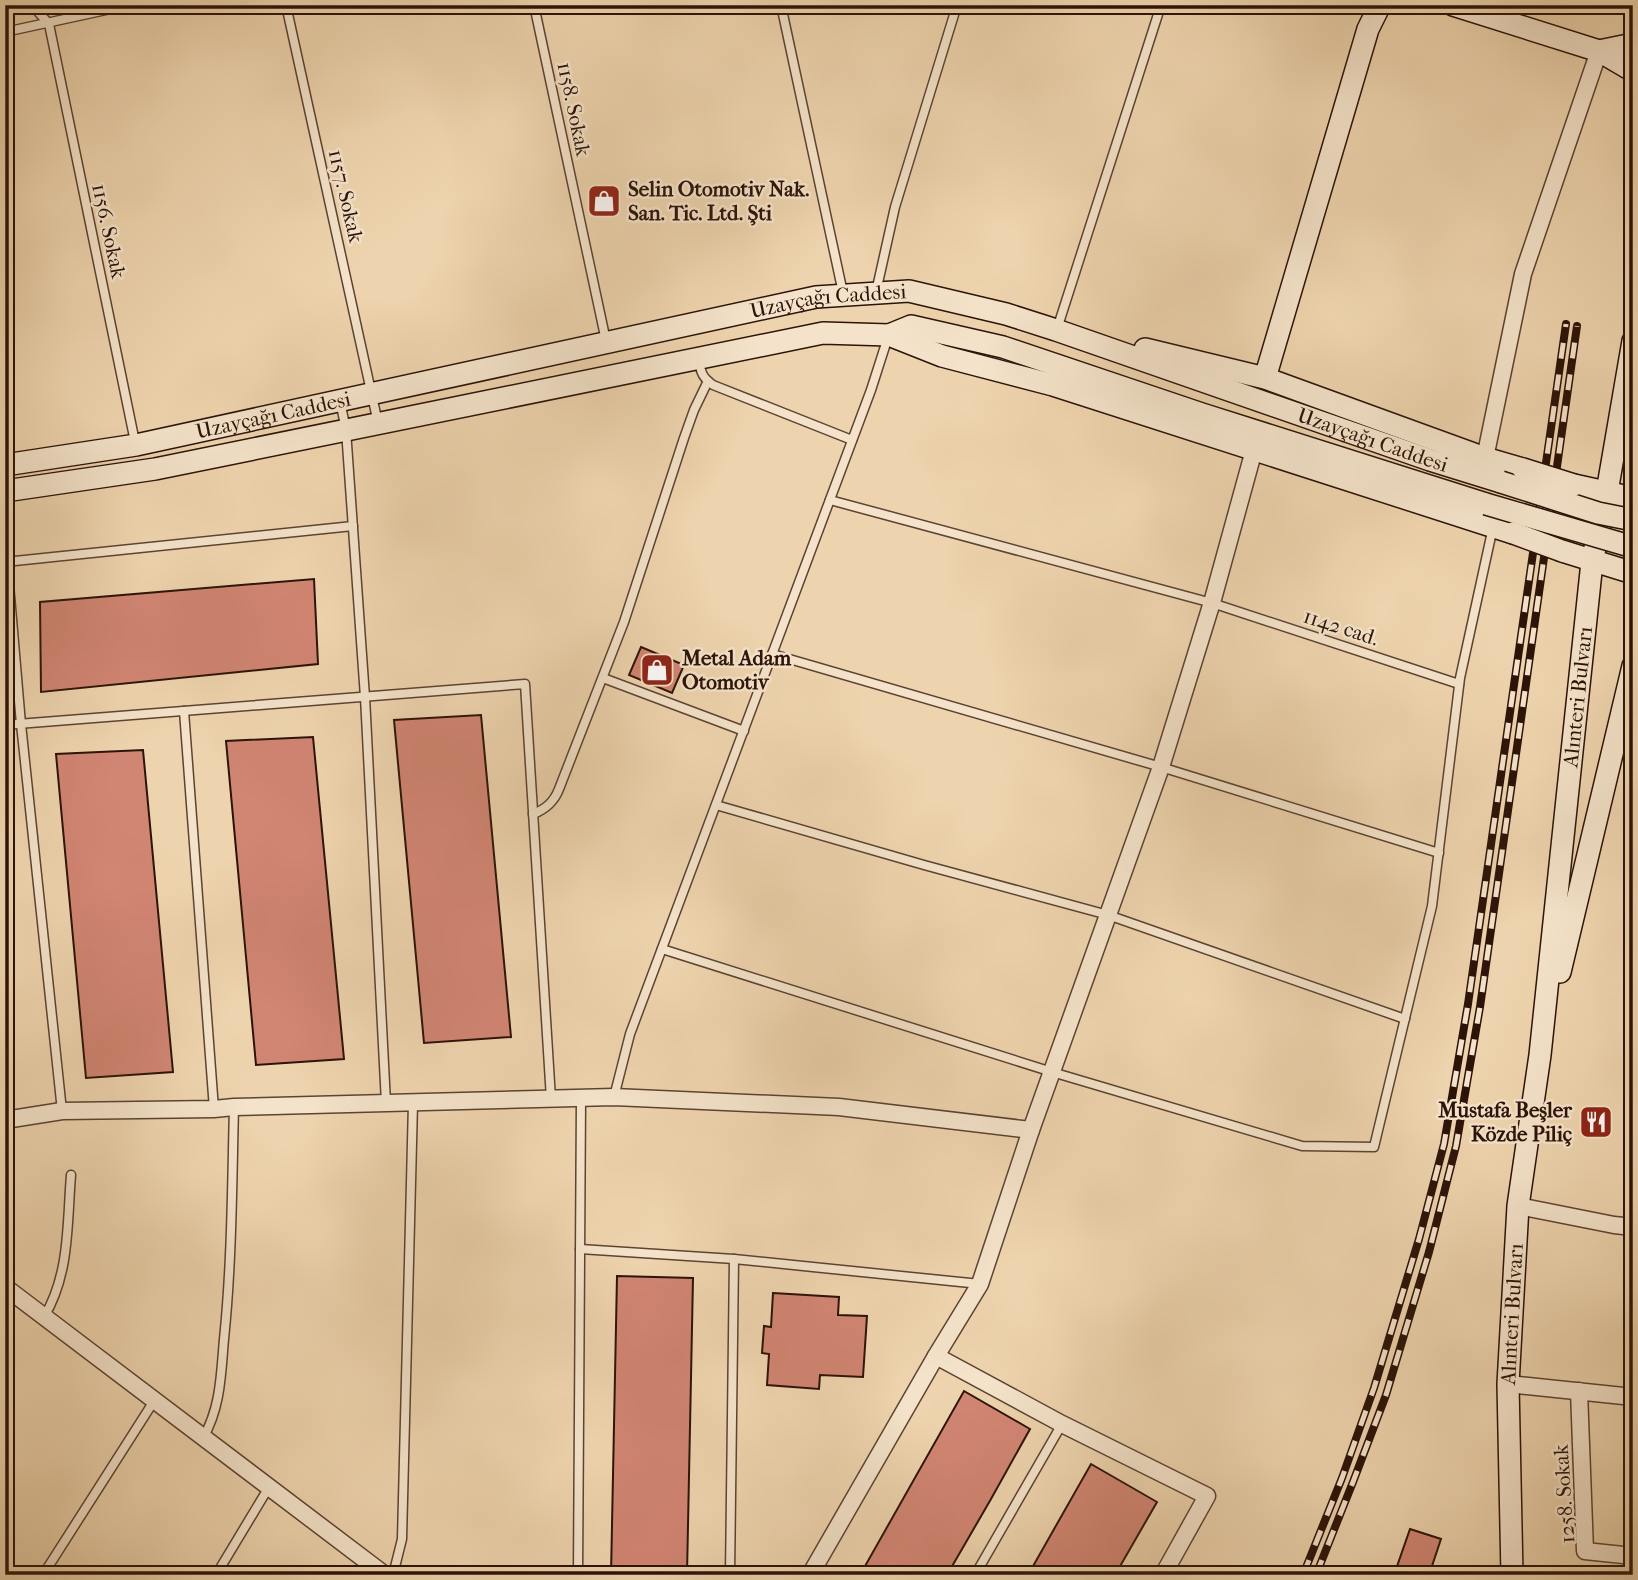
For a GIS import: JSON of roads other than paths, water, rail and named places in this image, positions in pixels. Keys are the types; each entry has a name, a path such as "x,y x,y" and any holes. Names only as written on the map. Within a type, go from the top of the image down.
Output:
{"main road":[{"path":"1265,379 1368,29 1380,5"},
{"path":"1453,5 1599,51 1633,71"},
{"path":"1599,51 1633,44"},
{"name":"Uzayçağı Caddesi","path":"5,465 136,445 816,297 908,292 1006,314 1417,455 1598,513 1633,520"},
{"name":"Uzayçağı Caddesi","path":"5,491 155,469 823,333 889,335 911,326 1003,347 1215,419 1633,547"},
{"path":"1056,330 1194,360 1265,379 1485,458 1574,485 1633,498"},
{"path":"889,335 942,356 1053,385 1504,530 1592,562 1633,573"},
{"name":"Alınteri Bulvarı","path":"1512,1575 1508,1384 1518,1206 1540,1055 1592,562 1633,341"},
{"name":"Alınteri Bulvarı","path":"1540,1055 1633,666"}],"street":[{"path":"1485,458 1522,274 1599,51"},
{"path":"810,1575 979,1284 1161,767 1212,603 1254,450"},
{"path":"5,1120 62,1111 614,1097 839,1107 1031,1130"},
{"path":"1518,1206 1633,1227"},
{"path":"5,1287 385,1575"},
{"path":"936,1356 1062,1424 1207,1496 1163,1575"},
{"path":"1508,1384 1633,1396"},
{"name":"1258. Sokak","path":"1579,1391 1585,1550 1633,1556"}],"lane":[{"path":"32,5 49,23"},
{"path":"5,32 129,5"},
{"name":"1157. Sokak","path":"286,5 378,425"},
{"name":"1158. Sokak","path":"534,5 606,343"},
{"path":"781,5 843,295"},
{"path":"875,293 895,207 957,5"},
{"path":"1056,330 1161,5"},
{"name":"1156. Sokak","path":"49,23 136,445"},
{"path":"614,1097 630,1034 871,390 889,335"},
{"path":"700,358 701,371 708,382 852,440"},
{"path":"533,814 547,807 556,796 637,586 694,410 708,382"},
{"path":"340,401 346,430 365,697 386,1103"},
{"name":"1142 cad.","path":"830,500 1212,603 1460,684"},
{"path":"62,1111 6,561 353,526"},
{"path":"662,949 1052,1072 1302,1146 1374,1147 1432,906 1460,684 1504,530"},
{"path":"772,654 1161,767 1439,853"},
{"path":"603,678 744,731"},
{"path":"5,726 525,684 551,1099"},
{"path":"184,711 214,1109"},
{"path":"716,805 1108,915 1405,1018"},
{"path":"579,1575 581,1098"},
{"path":"393,1575 402,1539 413,1103"},
{"path":"203,1438 211,1425 218,1400 230,1282 234,1107"},
{"path":"44,1317 56,1295 63,1268 71,1175"},
{"path":"580,1249 734,1259 979,1284"},
{"path":"730,1575 734,1259"},
{"path":"43,1575 154,1401"},
{"path":"975,1575 1062,1424"},
{"path":"215,1575 269,1487"}],"railway":[{"path":"1303,1575 1374,1388 1419,1239 1444,1144 1468,1004 1566,324"},
{"path":"1316,1575 1386,1395 1429,1252 1456,1146 1480,1007 1577,326"}],"place":[{"name":"Selin Otomotiv Nak. San. Tic. Ltd. Şti","path":"604,201"},
{"name":"Metal Adam Otomotiv","path":"657,670"},
{"name":"Mustafa Beşler Közde Piliç","path":"1596,1122"}]}
